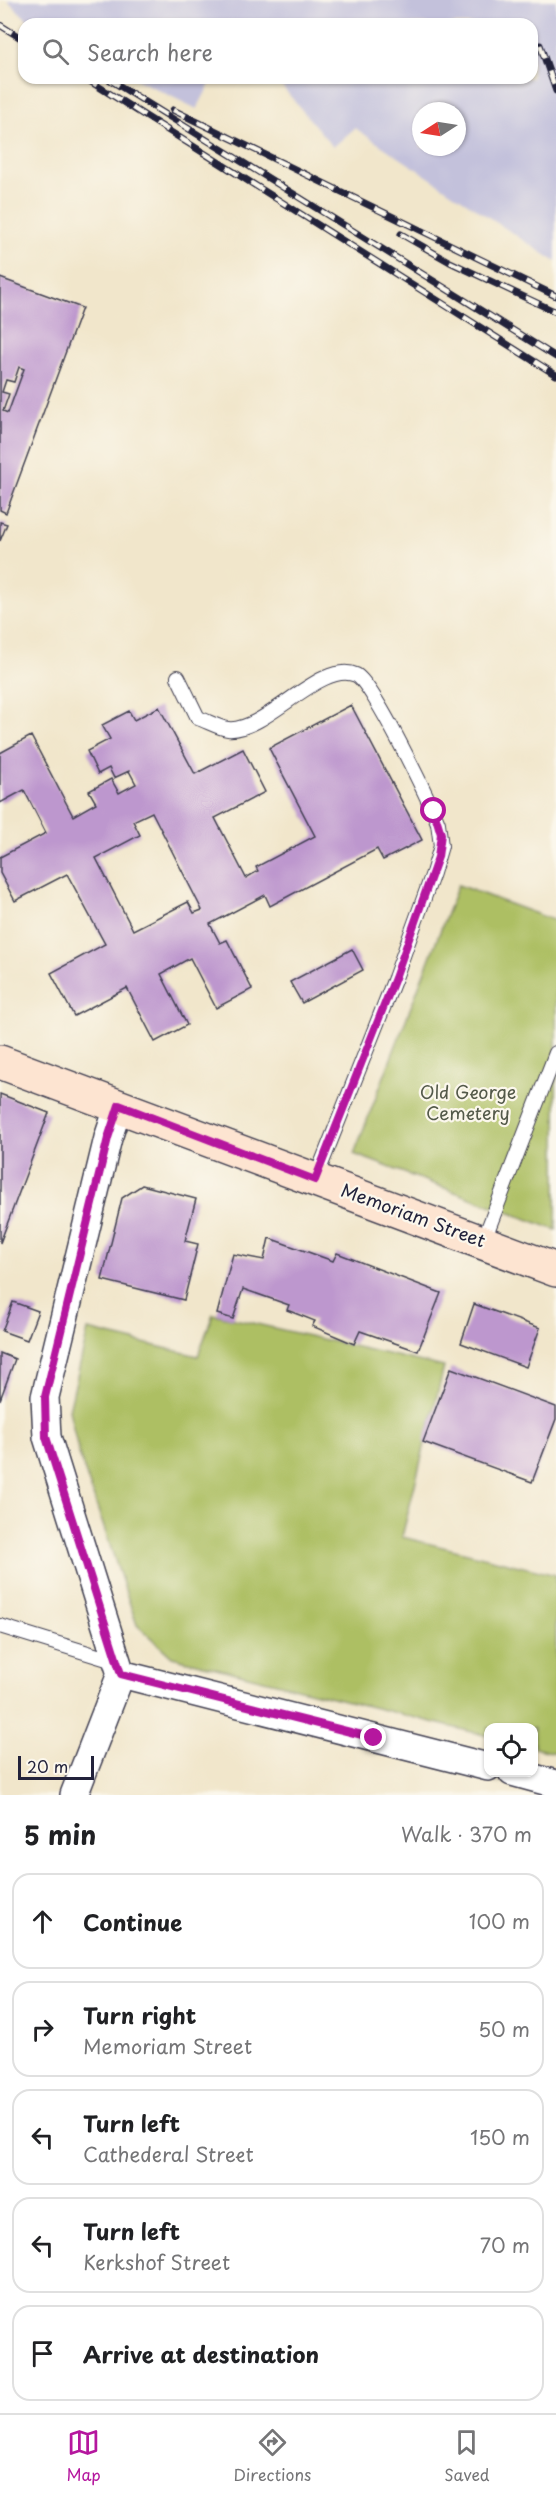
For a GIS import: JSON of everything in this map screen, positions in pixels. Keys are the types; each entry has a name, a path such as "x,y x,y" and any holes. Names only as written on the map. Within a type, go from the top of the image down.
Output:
{"street":[{"name":"Memoriam Street","path":"0,1062 556,1270"},
{"path":"74,1795 119,1668 46,1437 45,1397 108,1138 119,1105"},
{"path":"119,1668 484,1766"},
{"path":"528,1777 556,1784"}],"lane":[{"path":"178,677 198,718 228,729 248,727 310,686 333,675 344,672 356,675 373,694 438,823 441,846 438,857 395,978 315,1180"},
{"path":"483,1242 556,1053"},
{"path":"0,1626 119,1668"}],"shaded area":[{"path":"7,0 556,0 556,262 355,128 333,147 280,84 538,84 538,18 26,18"},
{"path":"146,84 210,84 197,109"}],"green space":[{"name":"Old George Cemetery","path":"458,885 556,921 556,1230 354,1154"},
{"path":"213,1314 444,1367 402,1537 556,1575 556,1753 538,1749 538,1723 484,1723 484,1735 172,1657 137,1625 79,1454 69,1410 88,1330 198,1356"}],"building":[{"path":"0,278 82,308 6,513 0,510","holes":["19,367 24,369 8,413 3,411 9,394 2,392 6,380 14,382"]},
{"path":"0,522 7,524 0,541"},
{"path":"351,705 422,840 383,860 377,849 270,906 265,895 210,924 220,943 227,940 252,989 216,1008 190,958 161,974 187,1025 155,1042 127,988 74,1016 51,973 105,944 67,874 15,901 0,873 0,857 46,833 24,790 0,803 0,753 31,736 73,816 96,803 89,791 111,779 119,793 136,784 129,771 114,778 109,768 98,774 87,751 110,739 102,725 129,711 134,720 159,707 195,774 243,749 265,792 215,818 246,878 258,871 256,867 315,836 269,748","holes":["152,812 202,910 194,913 188,902 133,930 96,858 140,835 133,821"]},
{"path":"352,949 363,970 302,1003 290,982"},
{"path":"0,1094 49,1113 0,1243"},
{"path":"142,1185 196,1199 185,1241 198,1244 184,1300 102,1280 122,1198"},
{"path":"269,1238 333,1261 337,1253 441,1293 418,1351 360,1331 354,1344 312,1326 315,1321 287,1310 289,1305 243,1289 233,1319 217,1314 233,1254 264,1260"},
{"path":"13,1302 38,1311 27,1340 2,1331"},
{"path":"474,1304 540,1328 526,1367 461,1343"},
{"path":"0,1353 15,1359 0,1400"},
{"path":"451,1368 556,1407 556,1419 532,1482 423,1442"}],"railway":[{"path":"0,25 18,36"},
{"path":"540,45 556,91"},
{"path":"95,84 556,375"},
{"path":"117,84 556,357"},
{"path":"173,110 556,296"},
{"path":"401,234 450,262 556,312"}],"route":[{"path":"374,1738 121,1674 46,1437 45,1397 108,1138 119,1105 315,1180 395,978 438,857 441,834 434,811"}]}
